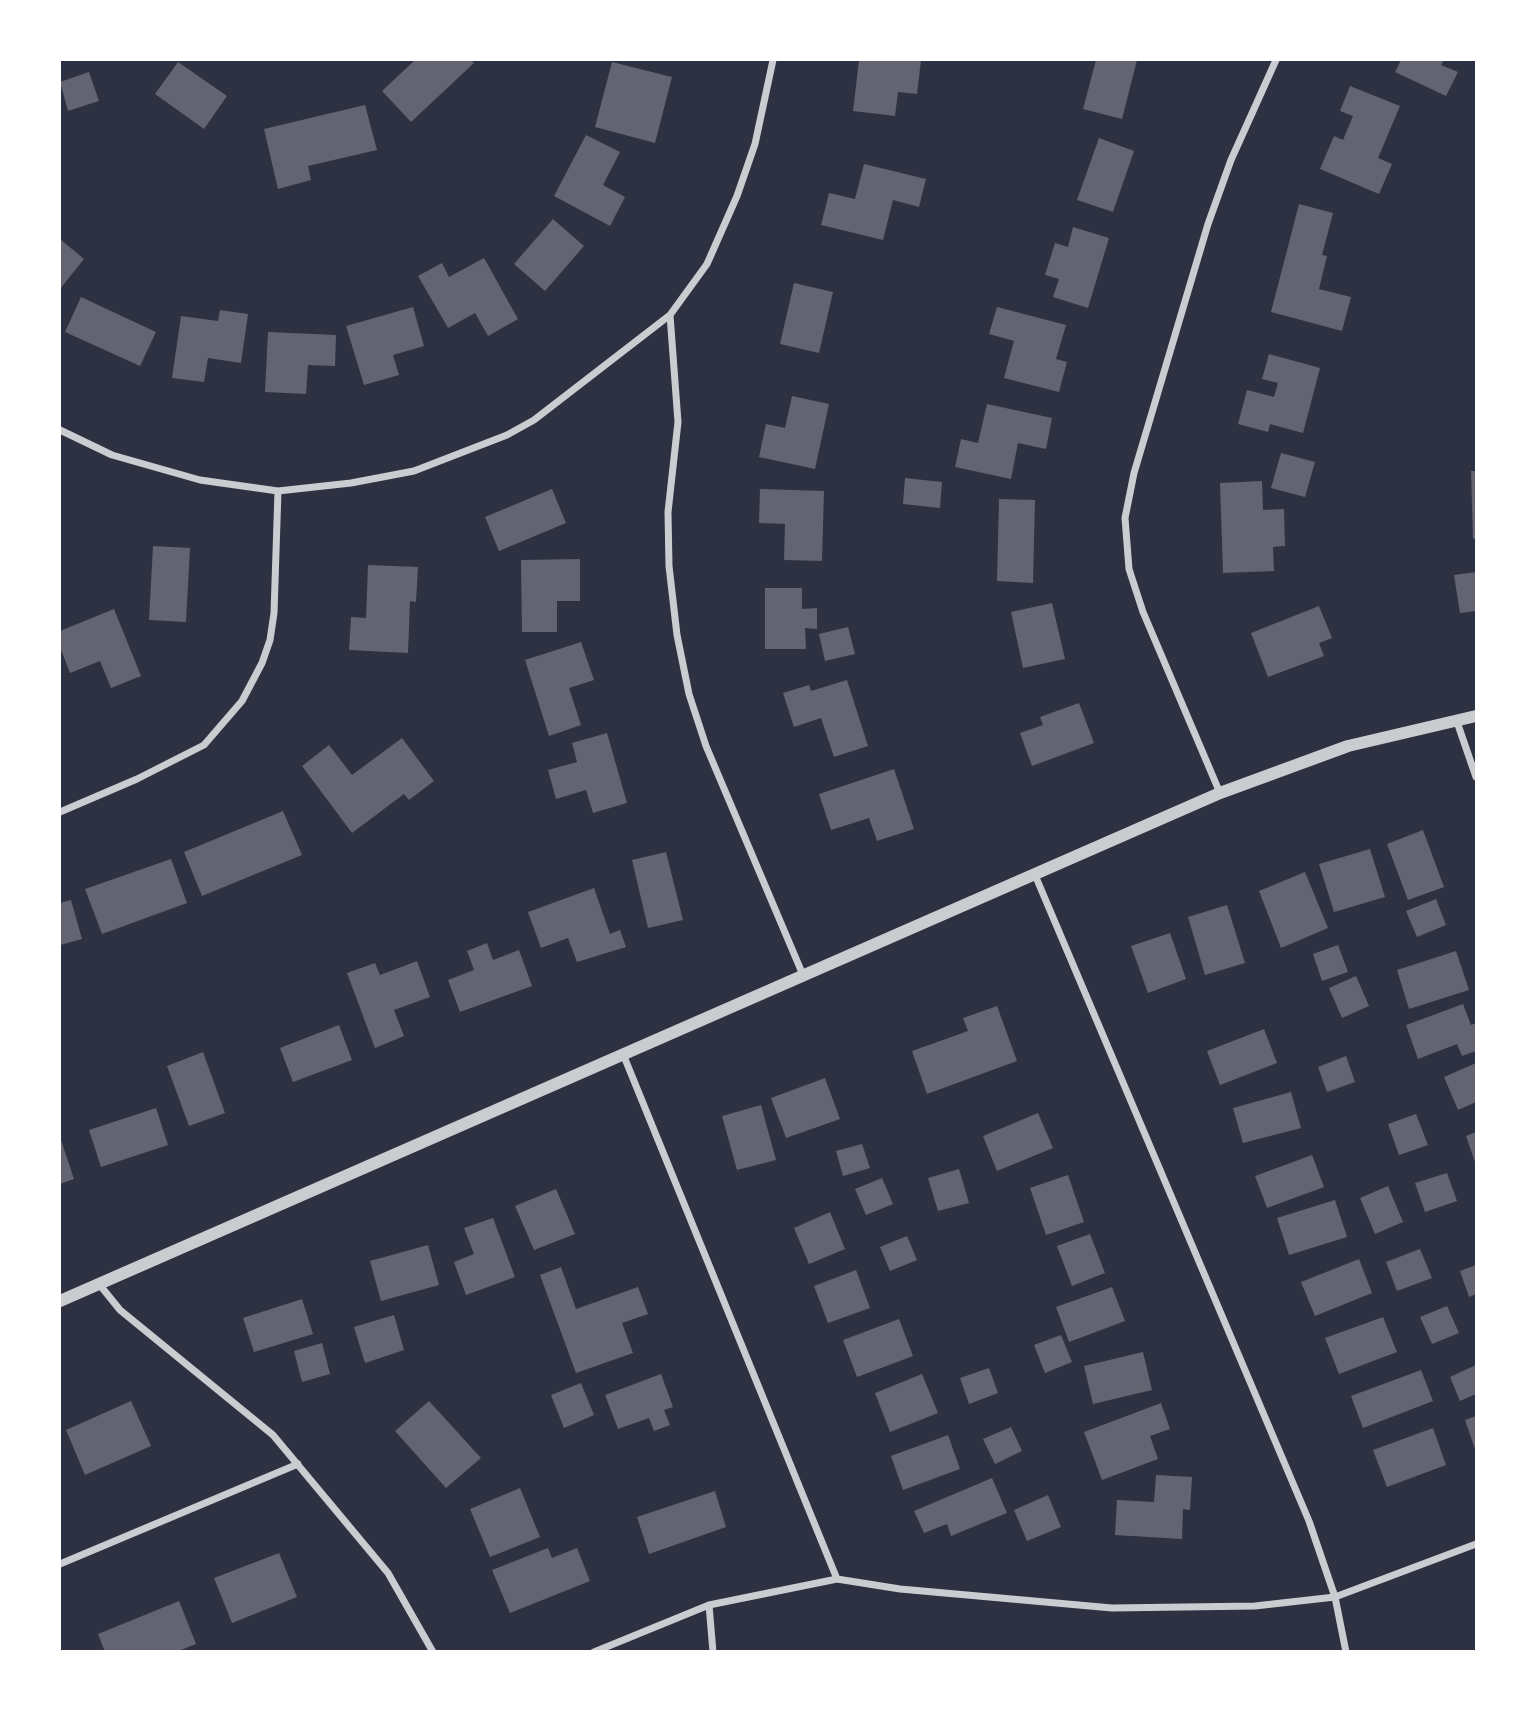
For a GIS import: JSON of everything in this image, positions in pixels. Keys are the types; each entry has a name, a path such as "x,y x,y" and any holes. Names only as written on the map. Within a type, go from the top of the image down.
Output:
{"street":[{"path":"60,430 100,450 154,469 200,480 278,491 351,483 414,471 508,435 534,420 670,315 707,264 737,196 755,144 773,60"},
{"path":"1220,793 1143,612 1129,569 1125,518 1135,473 1208,224 1231,160 1276,60"},
{"path":"670,315 678,422 668,512 669,566 677,635 689,694 706,746 803,975"},
{"path":"60,812 137,779 204,745 242,701 262,663 270,640 274,613 278,491"},
{"path":"60,1301 1220,793 1348,746 1476,716"},
{"path":"1456,719 1476,777"},
{"path":"1035,875 1310,1521 1335,1597 1346,1651"},
{"path":"624,1054 838,1579"},
{"path":"99,1284 120,1310 273,1435 388,1573 433,1651"},
{"path":"60,1564 298,1464"},
{"path":"594,1651 709,1605 838,1579 900,1589 1112,1608 1255,1606 1335,1597 1476,1544"},
{"path":"709,1605 713,1651"}],"building":[{"path":"415,60 471,60 474,63 411,122 382,91"},
{"path":"859,60 921,60 917,94 898,92 895,116 853,111"},
{"path":"1096,60 1137,60 1122,119 1083,109"},
{"path":"1401,60 1444,60 1441,65 1458,72 1446,96 1395,72"},
{"path":"178,62 227,96 204,129 155,94"},
{"path":"612,62 672,77 655,143 595,127"},
{"path":"89,72 99,101 68,111 60,82"},
{"path":"1350,86 1400,106 1378,158 1392,164 1379,194 1320,169 1334,136 1343,140 1353,116 1340,111"},
{"path":"365,105 377,150 308,166 311,180 278,189 264,129"},
{"path":"586,135 620,152 603,185 625,197 610,226 554,196"},
{"path":"1099,138 1134,151 1113,212 1077,200"},
{"path":"864,164 926,179 919,207 893,200 883,240 821,225 829,193 855,199"},
{"path":"1299,204 1333,213 1322,255 1327,256 1319,289 1351,297 1342,331 1271,312"},
{"path":"553,219 584,246 545,291 514,264"},
{"path":"1073,227 1109,238 1088,308 1053,297 1059,279 1045,275 1055,243 1068,247"},
{"path":"60,239 84,259 60,289"},
{"path":"484,258 518,319 488,336 475,313 448,328 418,276 442,263 449,277"},
{"path":"794,283 833,292 819,353 780,344"},
{"path":"81,297 156,332 140,366 65,332"},
{"path":"413,307 424,346 393,355 399,375 364,385 346,326"},
{"path":"997,307 1066,325 1056,359 1067,362 1059,392 1004,378 1014,341 989,334"},
{"path":"220,310 248,314 241,363 208,358 204,382 172,378 181,316 218,321"},
{"path":"268,332 336,335 335,366 308,365 306,394 265,392"},
{"path":"1269,354 1320,368 1303,433 1270,424 1268,432 1238,424 1247,390 1274,397 1278,383 1262,379"},
{"path":"792,396 829,404 815,469 759,457 766,424 785,428"},
{"path":"987,404 1052,418 1046,449 1018,443 1011,479 955,467 961,439 978,443"},
{"path":"1281,453 1315,462 1305,497 1271,488"},
{"path":"1471,471 1476,471 1476,538 1473,539"},
{"path":"905,478 942,482 940,508 903,504"},
{"path":"1262,481 1263,510 1284,509 1285,546 1273,547 1274,571 1223,573 1220,483"},
{"path":"552,489 566,523 499,551 485,517"},
{"path":"760,489 824,491 822,561 784,560 785,524 759,523"},
{"path":"999,499 1035,500 1033,583 997,581"},
{"path":"153,546 190,548 186,622 149,620"},
{"path":"580,559 580,601 557,601 557,632 522,632 521,560"},
{"path":"368,565 418,567 416,602 410,601 408,653 349,650 351,617 366,618"},
{"path":"1476,572 1476,611 1460,613 1454,575"},
{"path":"765,588 802,588 802,609 817,608 817,629 805,628 806,649 765,649"},
{"path":"1052,603 1065,659 1023,668 1011,612"},
{"path":"1319,606 1332,638 1319,643 1324,656 1268,677 1251,633"},
{"path":"114,609 141,676 111,688 100,661 70,673 60,647 60,631"},
{"path":"848,627 855,654 825,661 819,634"},
{"path":"581,642 594,680 569,688 581,725 549,736 525,660"},
{"path":"847,680 868,746 834,757 821,718 794,727 783,693 809,685 811,691"},
{"path":"1079,703 1094,743 1032,766 1020,733 1043,725 1040,717"},
{"path":"607,733 627,803 593,813 586,790 556,799 548,770 577,762 572,743"},
{"path":"402,738 434,781 409,800 404,794 352,833 302,766 329,745 352,775"},
{"path":"894,769 914,829 877,841 869,818 831,830 819,794"},
{"path":"283,811 302,855 202,896 184,852"},
{"path":"1423,830 1444,887 1408,900 1387,844"},
{"path":"1370,849 1385,897 1334,912 1319,864"},
{"path":"666,852 683,920 648,928 632,860"},
{"path":"171,859 187,903 102,934 85,889"},
{"path":"1305,872 1328,928 1281,948 1259,891"},
{"path":"594,888 610,934 620,930 626,947 577,962 568,938 541,948 528,912"},
{"path":"1436,899 1446,925 1417,937 1406,911"},
{"path":"71,900 82,939 60,945 60,903"},
{"path":"1227,905 1245,963 1205,975 1188,917"},
{"path":"1170,933 1186,979 1148,993 1131,946"},
{"path":"487,943 493,960 519,950 532,986 460,1012 448,980 474,970 467,951"},
{"path":"1338,945 1348,972 1322,981 1313,954"},
{"path":"1456,951 1469,990 1409,1009 1397,970"},
{"path":"417,961 430,997 394,1010 404,1036 375,1048 347,973 375,963 380,975"},
{"path":"1356,976 1369,1006 1342,1018 1329,988"},
{"path":"1463,1004 1471,1025 1476,1023 1476,1051 1462,1056 1457,1044 1418,1059 1406,1025"},
{"path":"997,1006 1017,1061 927,1094 912,1051 968,1031 963,1018"},
{"path":"339,1025 352,1060 293,1082 280,1048"},
{"path":"1264,1029 1277,1063 1220,1085 1207,1051"},
{"path":"203,1052 225,1113 189,1126 167,1066"},
{"path":"1346,1056 1355,1082 1327,1092 1318,1067"},
{"path":"1476,1063 1476,1102 1458,1110 1444,1077"},
{"path":"825,1078 840,1119 786,1138 771,1098"},
{"path":"1291,1092 1301,1128 1243,1143 1233,1108"},
{"path":"761,1105 776,1160 737,1170 722,1116"},
{"path":"156,1108 168,1145 101,1167 89,1130"},
{"path":"1038,1113 1053,1148 997,1171 983,1136"},
{"path":"1416,1114 1428,1145 1399,1155 1388,1124"},
{"path":"1476,1132 1476,1165 1466,1136"},
{"path":"60,1137 74,1179 60,1184"},
{"path":"862,1144 870,1168 843,1176 836,1151"},
{"path":"1312,1155 1324,1187 1267,1208 1255,1176"},
{"path":"959,1169 969,1203 938,1211 928,1178"},
{"path":"1447,1173 1457,1201 1425,1212 1415,1183"},
{"path":"1068,1175 1084,1222 1046,1235 1030,1188"},
{"path":"882,1178 893,1204 866,1215 855,1189"},
{"path":"1388,1186 1403,1222 1375,1234 1360,1198"},
{"path":"556,1189 575,1234 534,1250 515,1206"},
{"path":"1335,1200 1347,1237 1289,1255 1277,1218"},
{"path":"830,1212 845,1249 809,1264 794,1228"},
{"path":"493,1218 515,1277 466,1295 454,1262 474,1254 464,1228"},
{"path":"1090,1234 1105,1273 1072,1286 1057,1246"},
{"path":"907,1236 917,1260 890,1271 880,1247"},
{"path":"428,1245 439,1285 381,1301 370,1261"},
{"path":"1420,1249 1432,1278 1397,1291 1386,1262"},
{"path":"1359,1259 1372,1293 1315,1316 1301,1282"},
{"path":"1476,1265 1476,1294 1469,1297 1460,1271"},
{"path":"561,1267 576,1309 638,1287 648,1314 622,1323 633,1353 576,1373 540,1275"},
{"path":"856,1270 870,1308 828,1323 814,1286"},
{"path":"1112,1287 1125,1321 1069,1342 1056,1307"},
{"path":"302,1299 313,1334 254,1352 243,1318"},
{"path":"1447,1306 1459,1333 1432,1344 1420,1317"},
{"path":"394,1315 404,1350 365,1363 354,1327"},
{"path":"1383,1317 1397,1352 1339,1374 1325,1338"},
{"path":"899,1319 913,1356 857,1377 843,1340"},
{"path":"1061,1335 1072,1362 1045,1373 1034,1345"},
{"path":"322,1343 330,1374 302,1382 294,1351"},
{"path":"1143,1352 1152,1390 1093,1404 1084,1366"},
{"path":"1476,1365 1476,1394 1460,1401 1450,1377"},
{"path":"989,1368 998,1393 969,1404 960,1378"},
{"path":"1421,1370 1433,1401 1363,1428 1351,1396"},
{"path":"661,1374 673,1407 664,1410 670,1425 654,1431 649,1418 618,1429 605,1395"},
{"path":"922,1374 938,1413 890,1432 875,1393"},
{"path":"581,1383 594,1415 564,1428 551,1395"},
{"path":"131,1401 151,1446 85,1475 66,1430"},
{"path":"429,1401 481,1458 446,1488 395,1431"},
{"path":"1161,1403 1170,1429 1150,1436 1158,1459 1102,1480 1084,1432"},
{"path":"1476,1416 1476,1452 1465,1420"},
{"path":"1011,1427 1022,1451 995,1464 983,1439"},
{"path":"1433,1428 1446,1465 1387,1487 1373,1450"},
{"path":"948,1435 960,1469 903,1490 891,1456"},
{"path":"1156,1475 1192,1477 1190,1510 1183,1509 1182,1539 1115,1535 1117,1500 1154,1502"},
{"path":"992,1478 1007,1513 951,1536 947,1524 924,1533 914,1511"},
{"path":"520,1488 540,1537 490,1557 470,1509"},
{"path":"715,1491 726,1527 649,1554 637,1517"},
{"path":"1048,1495 1061,1527 1027,1541 1014,1510"},
{"path":"548,1548 552,1558 577,1548 590,1581 510,1613 492,1570"},
{"path":"279,1553 297,1597 232,1623 214,1578"},
{"path":"179,1601 196,1644 176,1652 105,1652 98,1634"}]}
